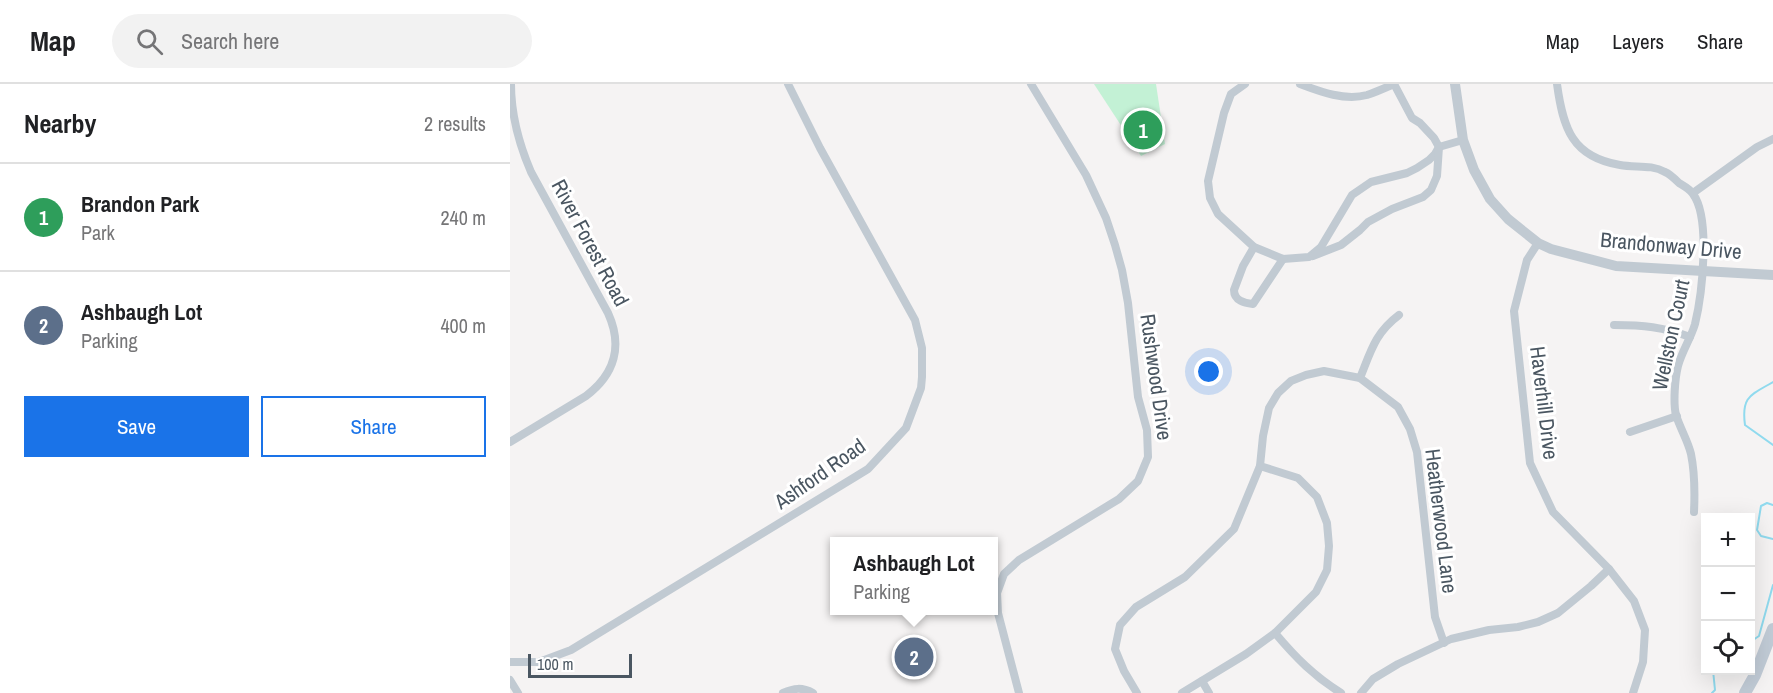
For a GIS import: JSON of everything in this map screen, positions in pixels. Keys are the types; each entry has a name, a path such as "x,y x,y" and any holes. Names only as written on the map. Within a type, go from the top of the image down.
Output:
{"main road":[{"path":"1745,693 1755,675 1773,629"}],"street":[{"name":"River Forest Road","path":"510,442 598,387 612,364 615,343 614,327 608,313 531,172 515,122 511,84"},
{"name":"Ashford Road","path":"510,662 538,662 571,650 868,469 906,428 921,388 922,377 922,348 915,320 820,148 788,84"},
{"name":"Rushwood Drive","path":"998,590 1004,574 1019,560 1119,499 1138,481 1148,457 1147,430 1138,397 1124,277 1115,245 1091,185 1031,84"},
{"path":"1226,84 1236,90"},
{"path":"1245,84 1231,94 1224,113 1208,181 1210,198 1218,214 1254,247 1282,258 1315,256 1341,245 1368,222 1392,209 1423,197 1431,190 1437,176 1439,147 1434,138 1412,118 1394,84 1365,96 1344,97 1300,84"},
{"name":"Brandonway Drive","path":"1455,84 1463,140 1474,170 1490,199 1508,219 1538,243 1551,249 1616,266 1773,275"},
{"path":"1557,84 1564,122 1579,148 1592,156 1620,165 1647,166 1664,171 1693,193 1757,147 1773,139"},
{"path":"1309,257 1321,247 1352,195 1371,183 1407,173 1435,154 1439,147 1463,140"},
{"name":"Wellston Court","path":"1693,193 1700,206 1704,233 1700,297 1695,326 1678,366 1674,406 1690,452 1696,484 1694,512"},
{"name":"Haverhill Drive","path":"1538,243 1527,260 1514,311 1530,463 1552,512 1609,569 1635,601 1645,630 1643,662 1633,693"},
{"path":"1254,247 1243,266 1234,290 1238,300 1253,304 1282,258"},
{"path":"1360,378 1376,339 1385,325 1399,315"},
{"path":"1614,325 1644,325 1675,331 1690,337"},
{"name":"Heatherwood Lane","path":"1137,693 1124,671 1116,648 1120,625 1136,607 1185,577 1234,530 1260,466 1269,408 1278,393 1291,381 1324,371 1360,378 1398,408 1410,429 1417,452 1435,617 1444,642"},
{"path":"1630,432 1677,416"},
{"path":"1182,693 1246,654 1275,633 1316,592 1327,570 1329,546 1327,523 1317,497 1298,478 1260,466"},
{"path":"1361,693 1373,679 1398,664 1451,639 1489,630 1518,627 1538,622 1558,613 1609,569"},
{"name":"Rushwood Drive","path":"998,613 1019,693"},
{"path":"1275,633 1295,657 1321,681 1341,693"},
{"path":"510,680 518,693"},
{"path":"1202,681 1209,693"},
{"path":"783,693 795,688 806,689 813,693"}],"green space":[{"path":"1094,84 1156,84 1165,144 1141,156"}],"waterway":[{"path":"1773,382 1749,397 1744,415 1745,425 1773,445"},
{"path":"1773,505 1767,503 1761,506 1757,530 1761,536 1773,539"},
{"path":"1755,639 1759,636 1773,585"},
{"path":"1712,693 1715,690 1714,675"}],"place":[{"name":"Brandon Park","path":"1143,130"},
{"name":"Ashbaugh Lot","path":"914,657"}]}
